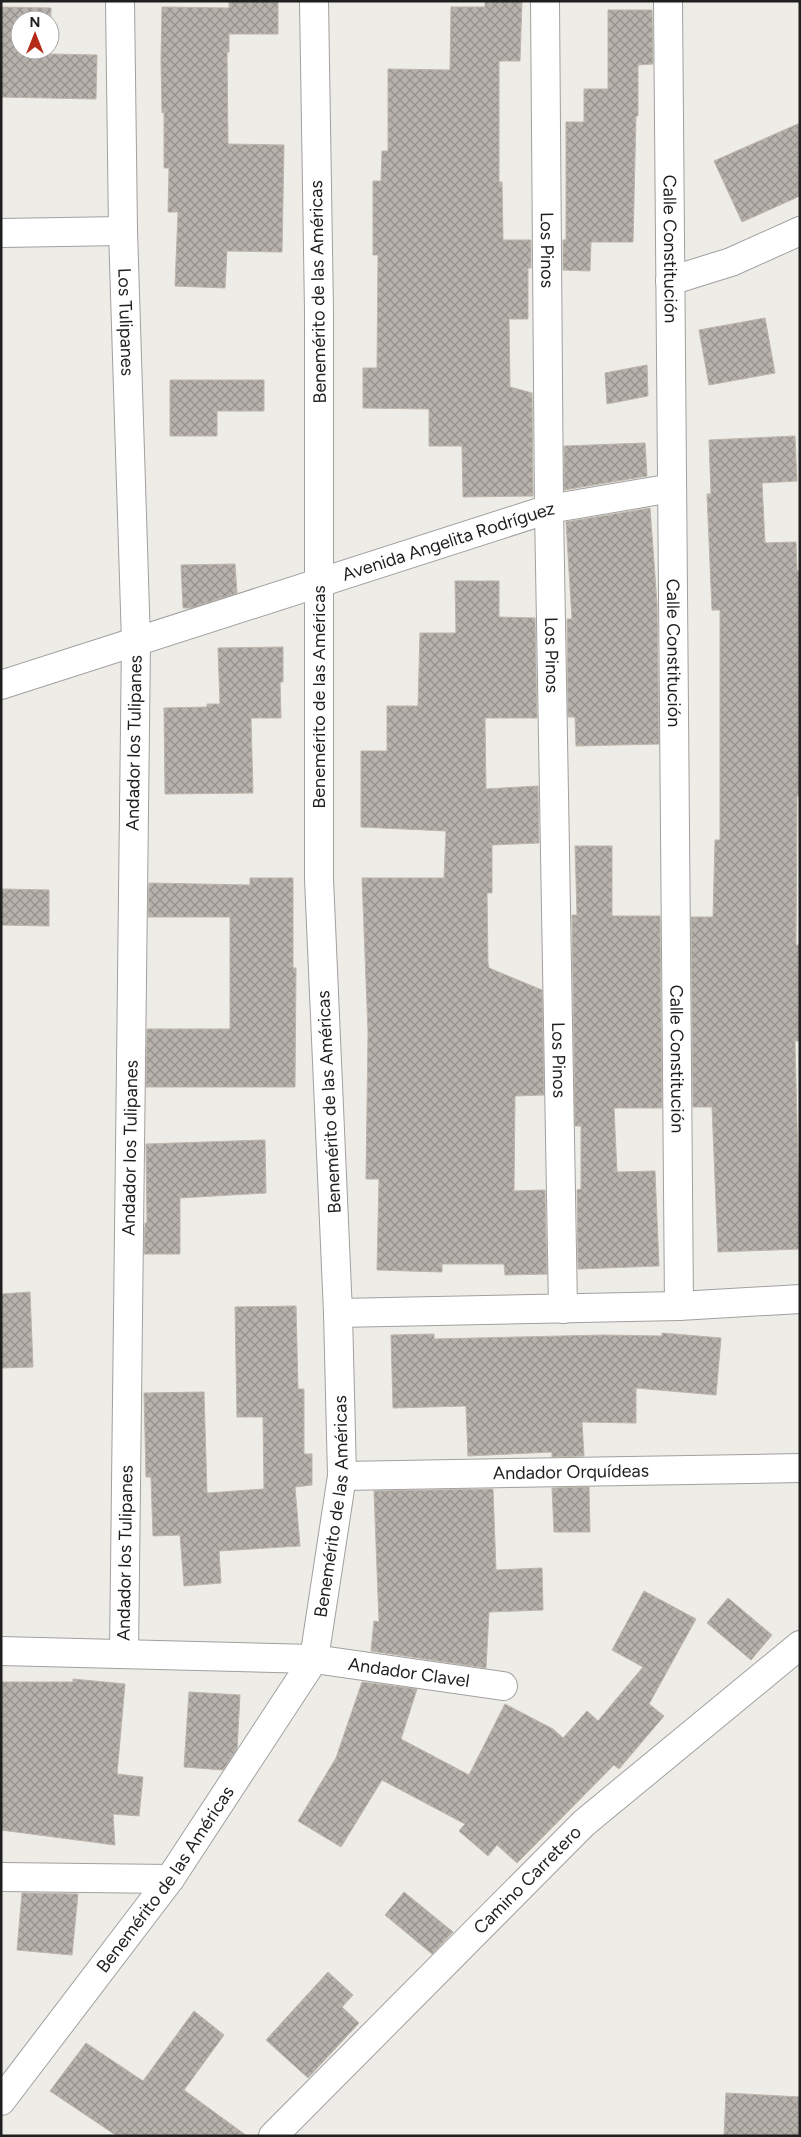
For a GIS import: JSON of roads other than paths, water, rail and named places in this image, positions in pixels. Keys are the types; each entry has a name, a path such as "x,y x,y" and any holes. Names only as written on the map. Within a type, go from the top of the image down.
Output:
{"street":[{"name":"Los Tulipanes","path":"120,1 123,231 136,642"},
{"name":"Benemérito de las Américas","path":"1,2101 170,1879 314,1658 342,1476 338,1313 319,880 319,311 314,1"},
{"name":"Los Pinos","path":"545,1 549,509 563,1309"},
{"name":"Calle Constitución","path":"668,1 679,1306"},
{"path":"1,233 123,231"},
{"path":"670,281 730,262 800,231"},
{"name":"Avenida Angelita Rodríguez","path":"1,685 549,509 672,488"},
{"name":"Andador los Tulipanes","path":"124,1654 136,642"},
{"path":"338,1313 679,1306 800,1299"},
{"name":"Andador Orquídeas","path":"342,1476 800,1468"},
{"name":"Camino Carretero","path":"273,2136 584,1823 800,1645"},
{"name":"Andador Clavel","path":"1,1651 314,1658 503,1686"},
{"path":"1,1877 170,1879"}]}
